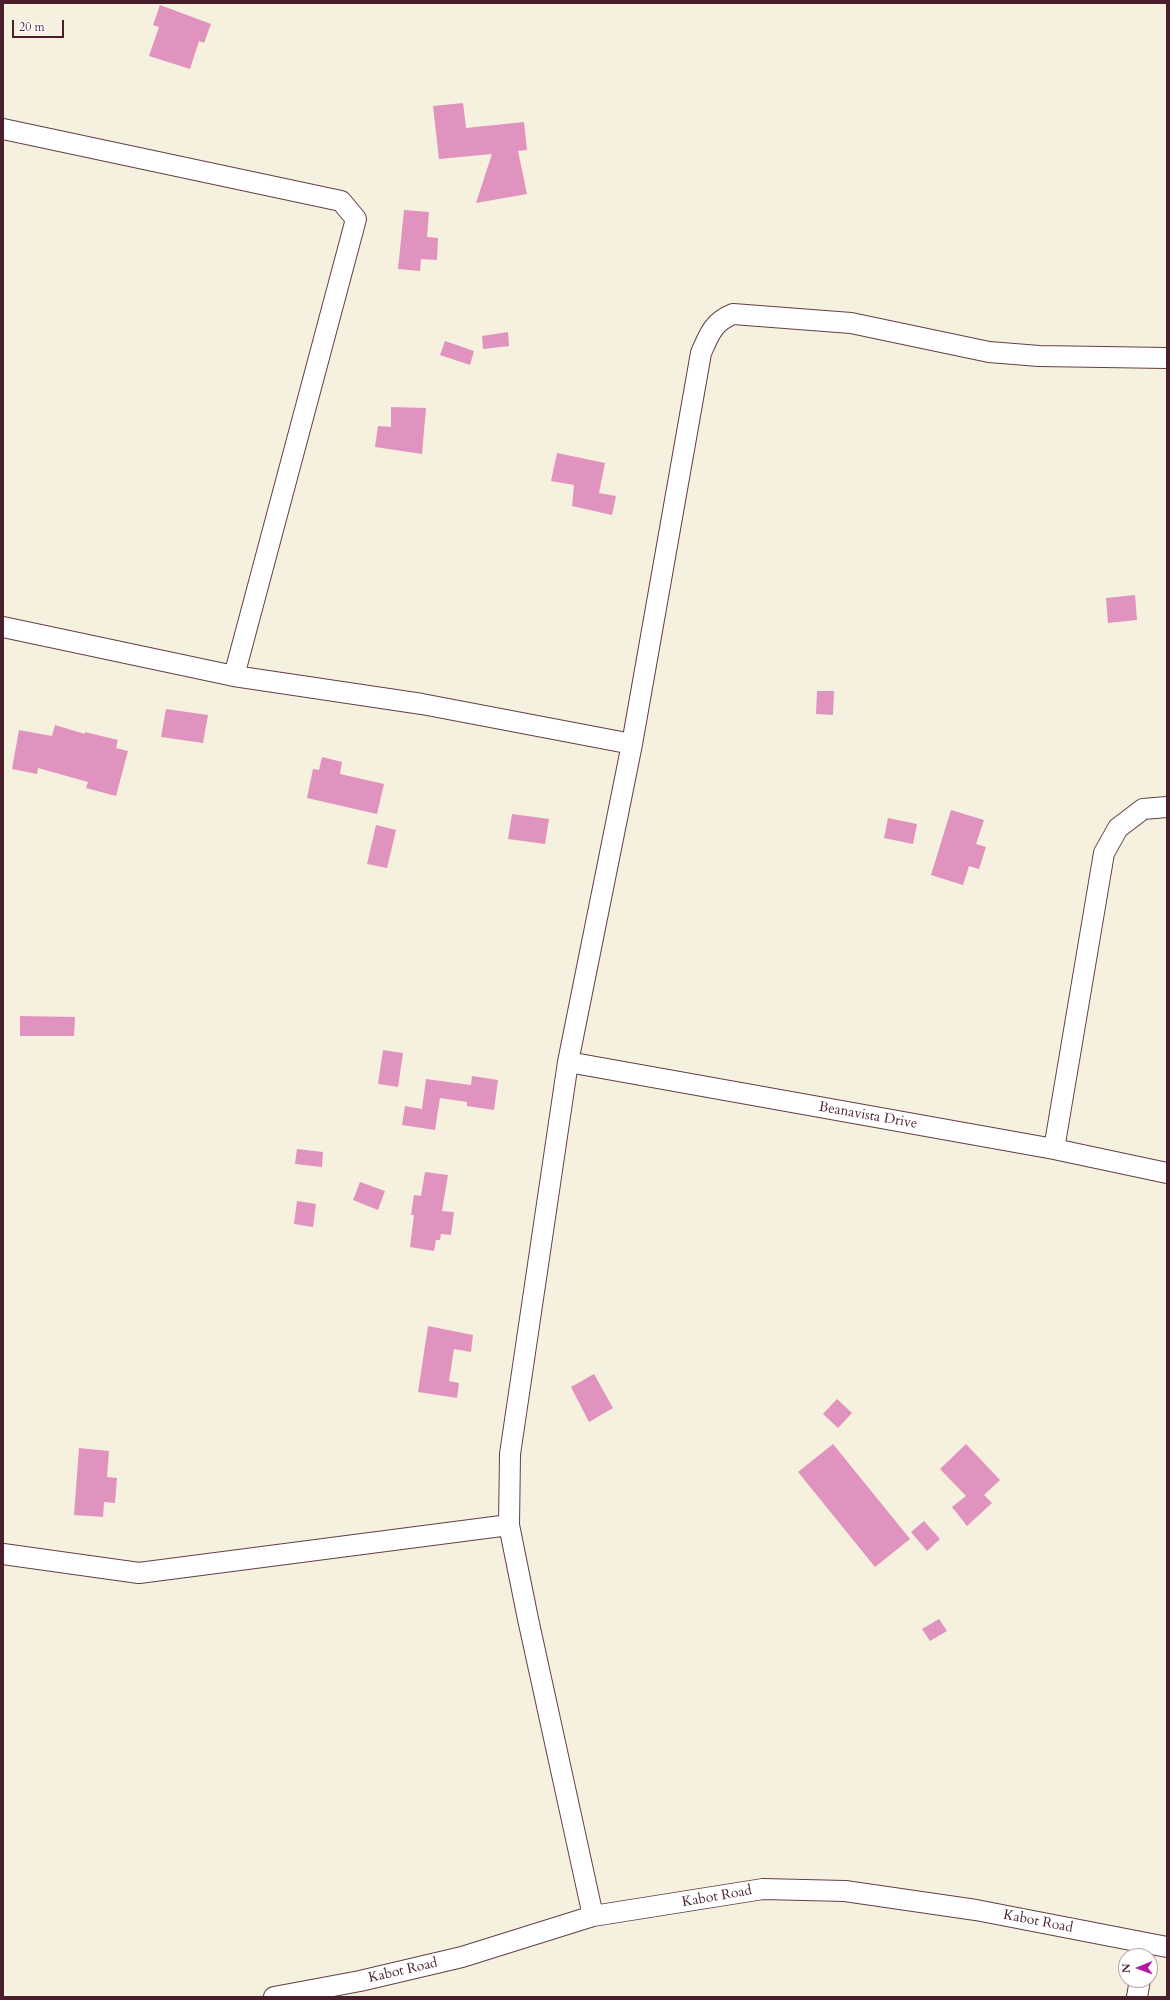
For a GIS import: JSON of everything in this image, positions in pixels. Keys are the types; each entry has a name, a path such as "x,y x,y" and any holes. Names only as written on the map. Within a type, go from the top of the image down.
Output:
{"street":[{"path":"3,129 341,201 356,219 234,676"},
{"path":"594,1916 528,1619 509,1525 510,1454 568,1062 632,744 701,353 717,323 723,318 733,314 852,324 989,352 1039,356 1167,358"},
{"path":"3,627 234,676 422,704 632,744"},
{"path":"1054,1149 1104,853 1118,828 1143,809 1167,807"},
{"name":"Beanavista Drive","path":"568,1062 1054,1149 1167,1173"},
{"path":"3,1554 139,1573 509,1525"},
{"name":"Kabot Road","path":"274,1997 360,1981 462,1957 594,1916 763,1889 845,1890 976,1910 1138,1948"}],"building":[{"path":"160,5 211,24 204,43 199,41 190,69 149,56 159,27 153,25"},
{"path":"463,103 466,128 524,122 527,150 518,151 527,194 476,203 492,154 439,159 433,106"},
{"path":"404,210 429,212 427,237 438,238 437,260 421,259 420,271 398,269"},
{"path":"508,332 509,346 483,349 482,336"},
{"path":"445,341 474,351 470,365 440,355"},
{"path":"391,407 426,408 422,454 375,447 378,426 391,427"},
{"path":"557,453 605,463 599,493 616,496 612,515 572,506 574,485 551,481"},
{"path":"1135,595 1137,620 1108,623 1106,598"},
{"path":"817,691 834,691 833,715 816,714"},
{"path":"166,709 208,715 203,743 161,737"},
{"path":"55,725 85,734 85,732 118,740 116,748 128,751 116,796 86,788 88,782 38,768 37,774 12,769 19,730 52,736"},
{"path":"322,757 342,762 340,774 384,784 377,814 307,798 313,769 319,770"},
{"path":"951,810 984,820 976,844 986,847 979,869 969,866 963,885 931,875"},
{"path":"512,814 549,819 545,844 508,839"},
{"path":"888,818 917,824 913,844 884,838"},
{"path":"376,825 396,830 387,868 367,864"},
{"path":"20,1016 75,1017 74,1036 20,1036"},
{"path":"383,1050 403,1053 398,1087 378,1084"},
{"path":"472,1076 498,1080 494,1110 467,1106 467,1102 440,1098 435,1130 402,1125 405,1106 422,1109 426,1079 471,1085"},
{"path":"297,1149 323,1152 322,1167 295,1164"},
{"path":"425,1172 448,1175 442,1211 454,1212 451,1235 441,1234 440,1240 436,1240 434,1251 410,1247 414,1215 411,1215 414,1195 421,1196"},
{"path":"360,1182 385,1191 378,1210 353,1200"},
{"path":"297,1201 316,1204 313,1227 294,1224"},
{"path":"428,1326 473,1335 471,1352 454,1349 449,1381 459,1383 457,1398 418,1392"},
{"path":"594,1374 613,1408 589,1422 571,1387"},
{"path":"837,1399 852,1413 838,1428 823,1414"},
{"path":"833,1444 910,1539 875,1567 798,1472"},
{"path":"966,1444 1000,1480 984,1495 992,1503 967,1526 952,1507 966,1496 940,1469"},
{"path":"79,1448 109,1451 107,1477 117,1478 115,1503 104,1502 103,1517 74,1515"},
{"path":"924,1521 940,1539 927,1551 911,1532"},
{"path":"939,1619 947,1631 930,1641 922,1629"}]}
